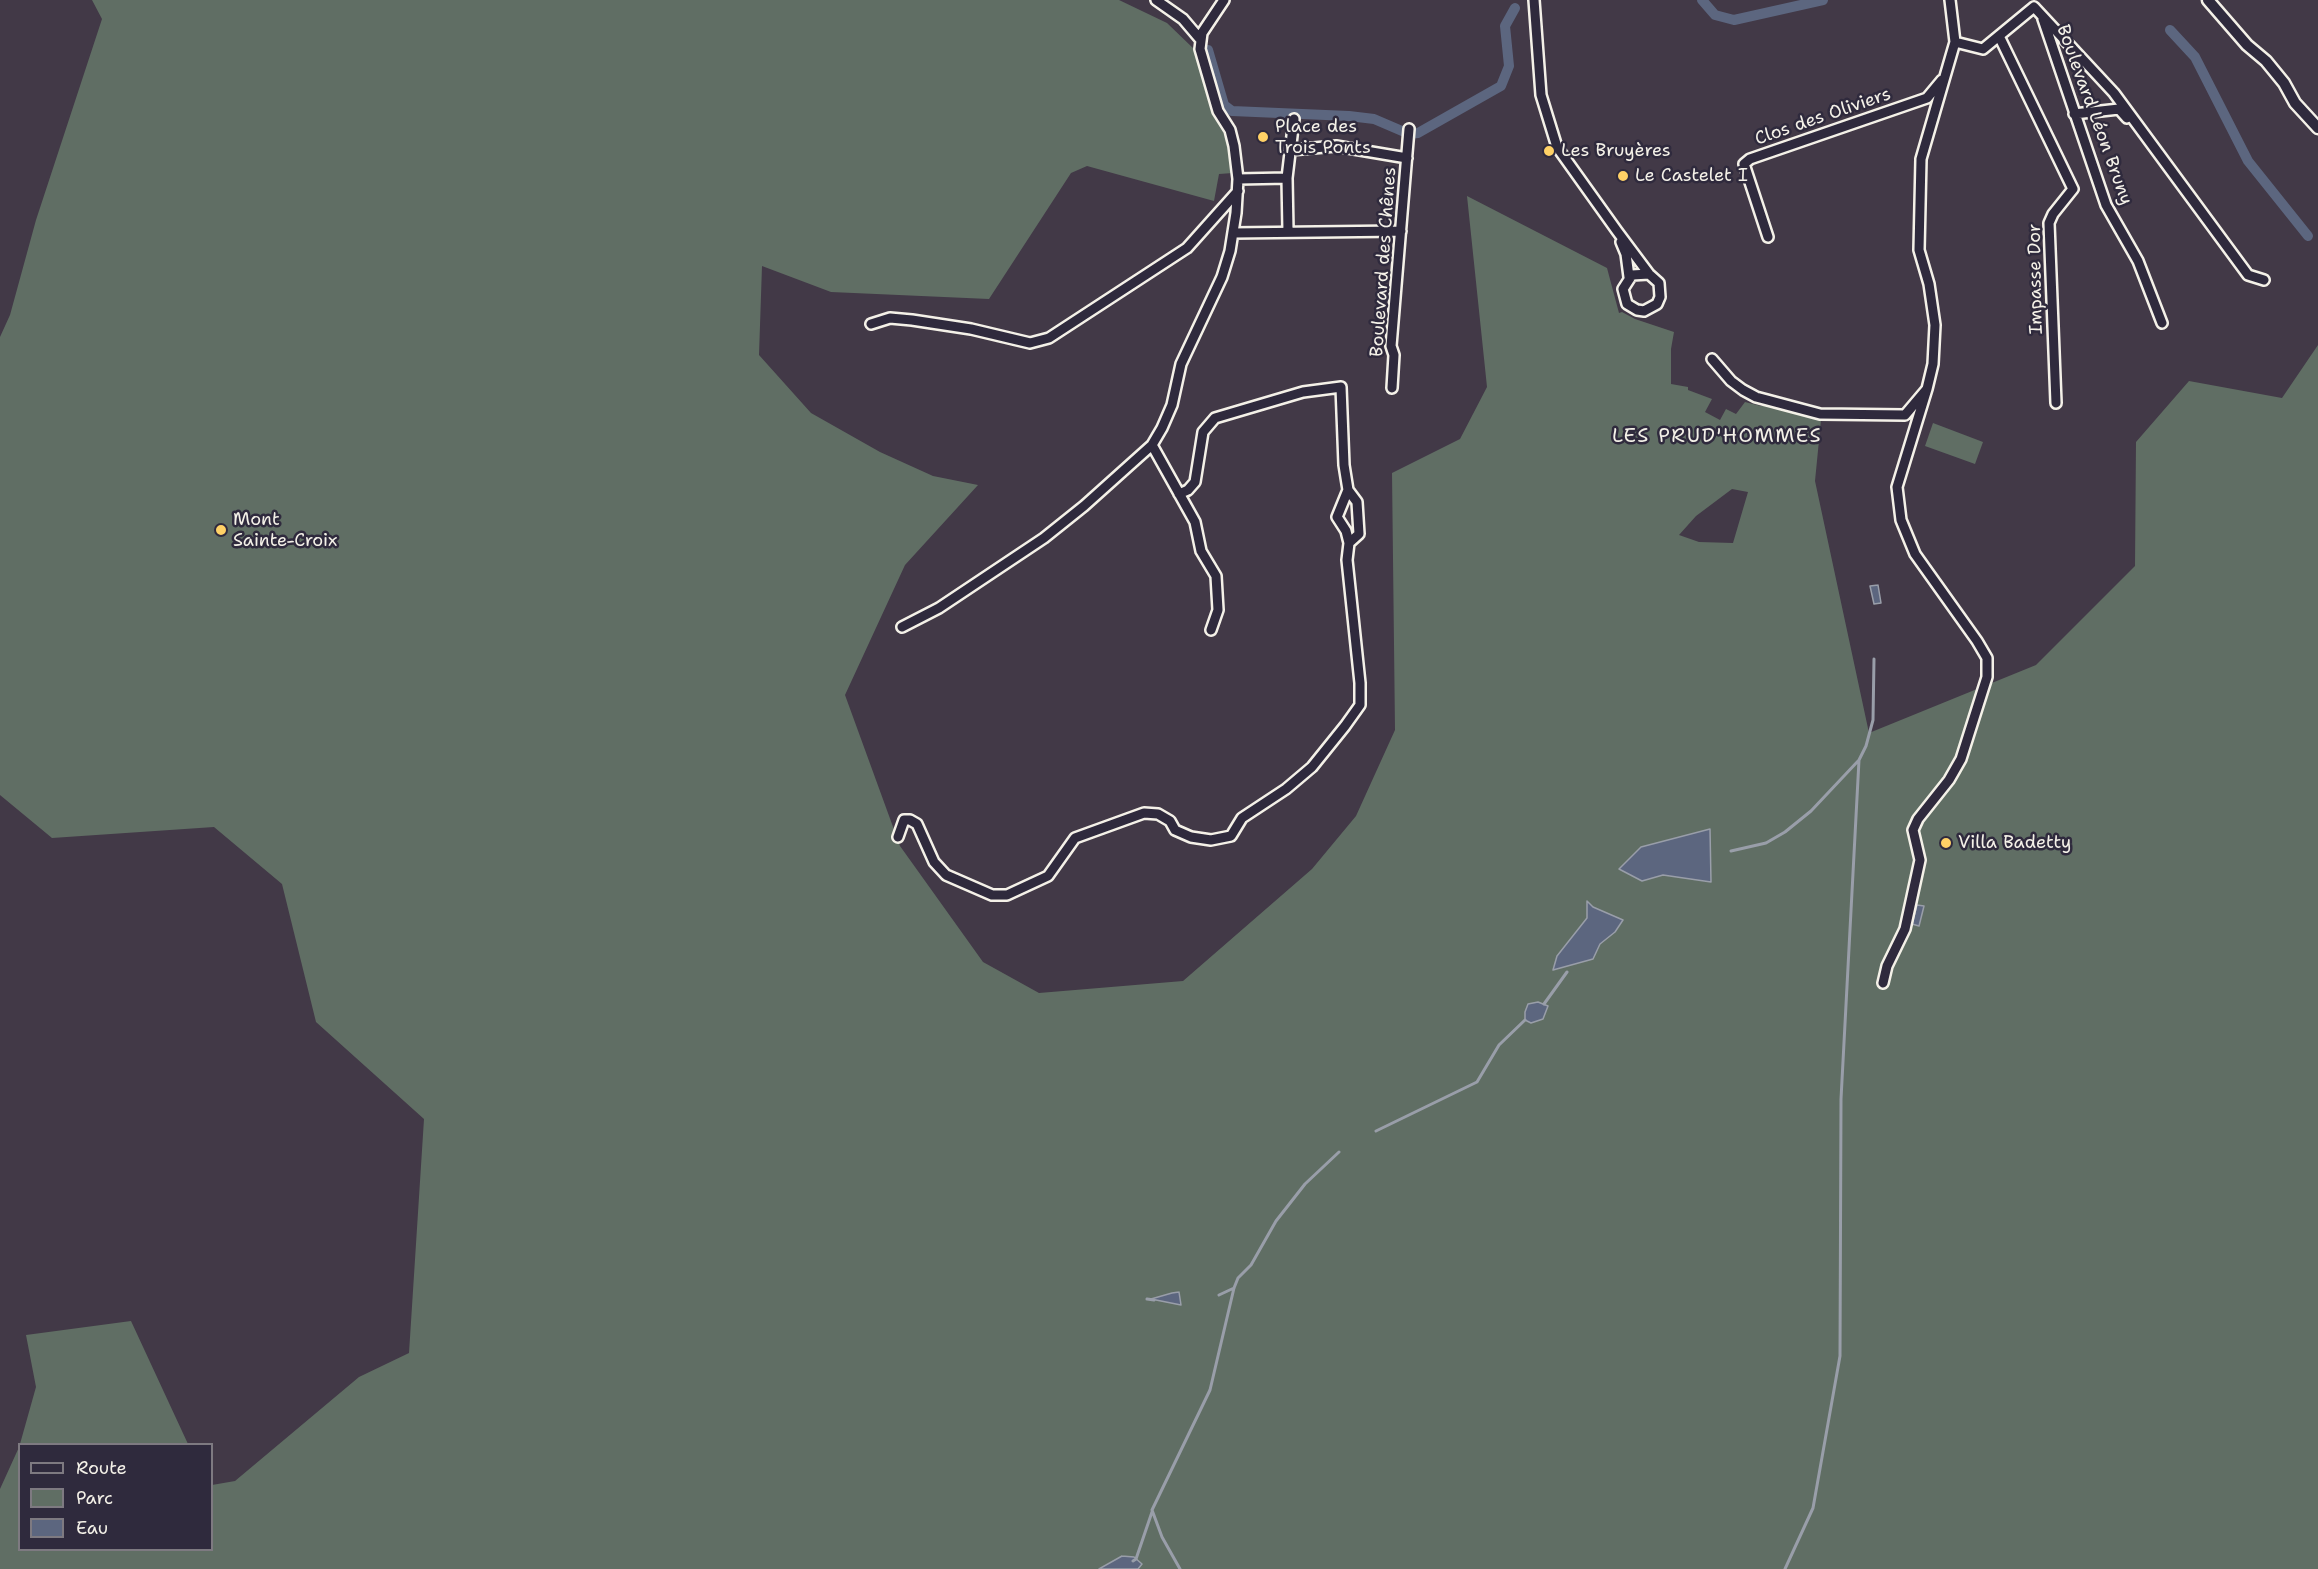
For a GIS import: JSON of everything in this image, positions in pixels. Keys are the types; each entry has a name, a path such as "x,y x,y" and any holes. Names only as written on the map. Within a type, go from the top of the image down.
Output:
{"street":[{"path":"1156,0 1183,19 1200,39"},
{"path":"902,627 939,608 1044,538 1084,506 1152,445 1172,405 1181,364 1222,277 1233,233 1238,191 1234,146 1230,130 1218,111 1200,49 1200,39 1224,0"},
{"path":"1534,0 1541,95 1550,129 1560,154 1649,274 1659,283 1660,297 1652,308 1644,311 1631,307 1624,298 1623,289 1629,277 1626,254 1617,231"},
{"path":"1883,983 1887,966 1905,929 1920,860 1913,830 1918,819 1949,780 1961,759 1987,677 1987,658 1920,563 1901,520 1896,487 1933,364 1935,326 1929,284 1919,250 1921,159 1955,42 1950,0"},
{"path":"1955,42 1983,49 1998,36 2038,11 2043,0"},
{"path":"2208,0 2247,45 2266,61 2284,83 2295,103 2318,128"},
{"path":"2038,11 2128,112 2248,275 2264,280"},
{"name":"Boulevard Léon Bruny","path":"2038,11 2106,204 2138,261 2162,323"},
{"name":"Impasse Dor","path":"1998,36 2073,189 2053,214 2049,223 2056,402"},
{"name":"Clos des Oliviers","path":"1768,237 1743,164 1750,159 1927,98 1945,76"},
{"path":"2074,114 2119,109 2204,224"},
{"path":"1288,231 1287,178 1294,119"},
{"name":"Boulevard des Chênes","path":"1392,388 1394,355 1391,346 1409,133"},
{"path":"1291,150 1336,146 1407,158"},
{"path":"1238,179 1287,178"},
{"path":"871,324 890,318 971,329 1030,343 1049,338 1187,248 1238,191"},
{"path":"1233,233 1401,231"},
{"path":"1629,277 1640,273 1649,274"},
{"path":"1712,359 1731,381 1756,397 1813,413 1905,415 1927,389"},
{"path":"1179,494 1188,490 1195,482 1203,432 1215,418 1328,387 1341,387 1344,465 1348,490 1357,501 1359,534 1349,543"},
{"path":"1152,445 1195,522 1201,551 1216,576 1218,610 1210,630"},
{"path":"898,837 904,820 910,820 917,824 934,862 946,875 992,895 1007,895 1048,876 1075,838 1123,818 1144,813 1158,814 1170,821 1175,830 1191,837 1211,840 1231,836 1242,818 1286,789 1312,767 1360,705 1360,683 1347,560 1349,543 1336,517 1348,490"}],"green space":[{"path":"92,0 1119,0 1167,23 1194,49 1232,157 1233,173 1219,174 1214,201 1087,166 1071,173 989,299 831,292 762,266 759,355 811,413 880,452 933,476 978,485 905,565 845,695 900,846 983,962 1039,993 1183,981 1312,869 1356,816 1395,730 1392,473 1460,439 1487,387 1467,196 1607,268 1619,313 1622,312 1635,319 1674,332 1671,349 1671,384 1688,387 1688,390 1712,399 1705,412 1720,420 1726,409 1736,414 1745,402 1761,406 1771,404 1821,420 1815,481 1869,733 2036,665 2135,566 2136,442 2189,381 2282,398 2318,345 2318,1569 0,1569 0,1489 18,1449 18,1551 213,1551 213,1485 235,1481 359,1377 409,1353 424,1119 316,1022 282,884 214,827 52,838 0,795 0,337 10,315 36,220 102,19","holes":["1732,489 1748,492 1733,543 1699,542 1679,535 1696,516"]},
{"path":"1933,423 1983,442 1975,464 1925,446"},
{"path":"131,1321 188,1443 20,1443 36,1387 26,1335"}],"water":[{"path":"1878,585 1881,603 1874,604 1870,586"},
{"path":"1710,829 1711,882 1663,875 1642,881 1619,869 1641,847"},
{"path":"1587,901 1593,907 1623,920 1615,932 1600,944 1593,959 1553,970 1557,956 1587,918"},
{"path":"1917,905 1924,906 1919,926 1912,924"},
{"path":"1538,1002 1548,1006 1543,1019 1531,1023 1525,1020 1528,1004"},
{"path":"1179,1292 1181,1305 1151,1299 1172,1293"},
{"path":"1122,1556 1134,1557 1142,1564 1138,1569 1099,1569"}],"waterway":[{"path":"1702,0 1715,15 1734,20 1823,0"},
{"path":"1208,50 1224,105 1232,111 1349,116 1374,119 1409,134 1418,133 1501,86 1509,66 1505,26 1515,8"},
{"path":"2170,30 2195,57 2248,161 2308,236"},
{"path":"1731,851 1766,843 1785,832 1811,811 1859,760 1866,746 1873,720 1874,659"},
{"path":"1785,1569 1813,1508 1840,1356 1841,1099 1859,760"},
{"path":"1544,1004 1567,972"},
{"path":"1376,1131 1477,1082 1499,1045 1525,1020"},
{"path":"1180,1569 1162,1537 1152,1510 1210,1390 1234,1288 1238,1278 1251,1265 1276,1221 1305,1184 1339,1152"},
{"path":"1219,1295 1234,1288"},
{"path":"1147,1299 1154,1300"},
{"path":"1133,1561 1136,1559 1152,1512"}],"place":[{"name":"Place des Trois Ponts","path":"1263,137"},
{"name":"Les Bruyères","path":"1549,151"},
{"name":"Le Castelet I","path":"1623,176"},
{"name":"Mont Sainte-Croix","path":"221,530"},
{"name":"Villa Badetty","path":"1946,843"}],"district":[{"name":"LES PRUD'HOMMES","path":"1717,437"}]}
